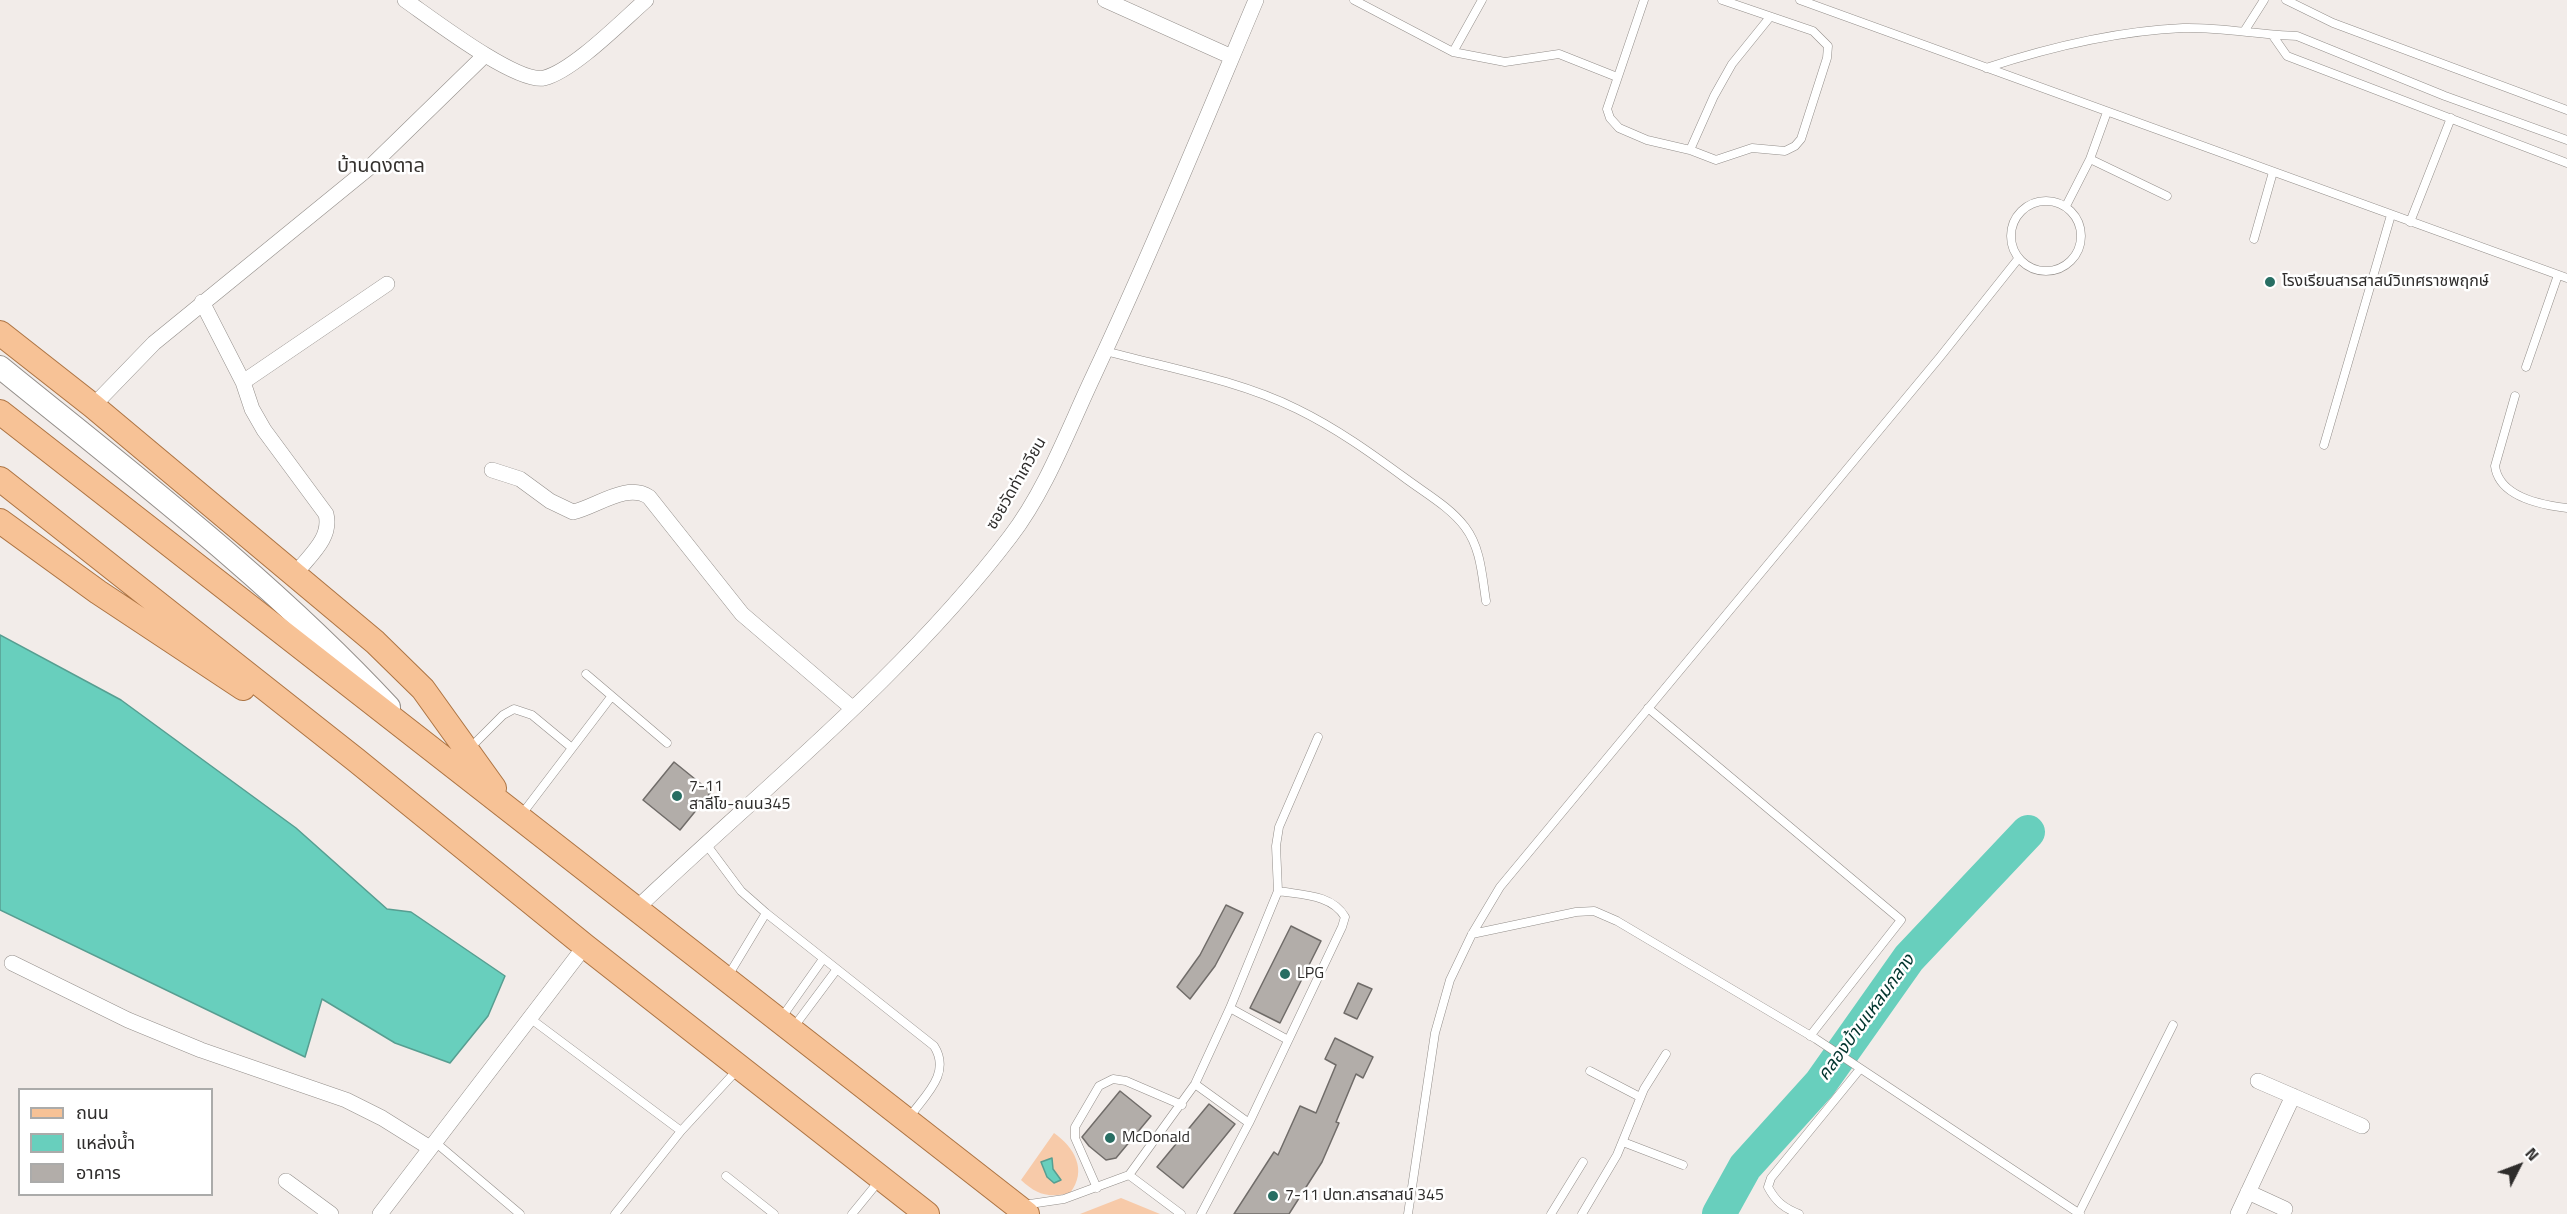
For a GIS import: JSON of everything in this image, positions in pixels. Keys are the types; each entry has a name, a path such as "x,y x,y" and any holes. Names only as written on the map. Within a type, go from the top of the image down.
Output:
{"main road":[{"path":"0,333 93,405 296,573 375,642 423,689 513,812"},
{"path":"0,367 277,596 343,656 418,738"},
{"path":"0,412 1021,1210"},
{"path":"0,479 356,760 585,946 927,1214"},
{"path":"0,521 108,598 230,680 356,760"}],"street":[{"path":"405,0 485,55 530,78 544,78 564,70 646,0"},
{"path":"1105,0 1232,57"},
{"name":"ซอยวัดท่าเกวียน","path":"636,909 896,667 1012,535 1050,467 1105,351 1176,192 1256,0"},
{"path":"93,405 154,343 370,167 485,55"},
{"path":"243,382 387,284"},
{"path":"202,302 243,382 252,409 264,430 326,514 329,525 324,538 296,573"},
{"path":"492,470 520,479 549,501 573,512 628,492 642,492 649,497 742,614 852,708"},
{"path":"380,1214 585,946"},
{"path":"12,963 128,1020 231,1061 346,1100 433,1145"},
{"path":"2258,1081 2362,1126"},
{"path":"2238,1214 2293,1096"},
{"path":"286,1181 331,1214"},
{"path":"2248,1192 2285,1209"}],"lane":[{"path":"1354,0 1369,3 1454,52 1505,62 1559,54 1617,77"},
{"path":"1454,52 1482,0"},
{"path":"1644,0 1607,109 1610,118 1619,128 1647,140 1690,150 1716,160 1752,148 1785,151 1795,146 1801,139 1827,58 1828,46 1813,32 1722,0"},
{"path":"1800,0 2567,278"},
{"path":"2245,30 2264,0"},
{"path":"2286,0 2314,16 2567,110"},
{"path":"1690,150 1714,96 1732,64 1770,17"},
{"path":"1986,68 2031,53 2100,36 2183,28 2245,30 2273,36 2297,36 2445,96 2567,140"},
{"path":"2273,36 2287,57 2567,163"},
{"path":"2066,206 2090,159 2107,112"},
{"path":"2410,222 2451,118"},
{"path":"2090,159 2168,196"},
{"path":"2254,238 2273,172"},
{"path":"2046,201 2066,206 2078,222 2080,232 2081,242 2072,260 2055,271 2035,270 2018,259 2010,240 2014,220 2027,206 2046,201"},
{"path":"2324,445 2391,215"},
{"path":"1408,1214 1435,1033 1450,980 1472,934 1500,887 2018,259"},
{"path":"2526,367 2558,275"},
{"path":"1105,351 1216,380 1296,408 1329,426 1449,510 1465,527 1476,547 1486,601"},
{"path":"2516,396 2495,466 2496,477 2501,484 2517,494 2547,506 2567,508"},
{"path":"585,674 668,743"},
{"path":"513,812 572,748 611,697"},
{"path":"1648,708 1901,921 1814,1038"},
{"path":"468,750 503,715 514,709 532,715 572,748"},
{"path":"1021,1210 1064,1199 1129,1175 1182,1105 1195,1084 1230,1008 1278,891 1276,846 1279,827 1318,737"},
{"path":"706,844 741,891 934,1046 940,1056 942,1066 939,1075 906,1121"},
{"path":"1201,1214 1249,1123 1345,917 1339,907 1329,900 1278,891"},
{"path":"1472,934 1576,912 1594,911 1617,921 1814,1038 2080,1214 2173,1025"},
{"path":"725,980 766,913"},
{"path":"785,1026 823,958"},
{"path":"785,1026 837,969"},
{"path":"1230,1008 1288,1040"},
{"path":"531,1019 681,1131"},
{"path":"1582,1214 1623,1142 1640,1097 1666,1054"},
{"path":"615,1214 681,1131 739,1068"},
{"path":"1799,1214 1785,1208 1774,1198 1768,1187 1772,1178 1860,1069"},
{"path":"1590,1071 1640,1097"},
{"path":"1097,1188 1075,1138 1075,1127 1099,1086 1113,1079 1126,1081 1182,1105"},
{"path":"1195,1084 1249,1123"},
{"path":"1623,1142 1683,1165"},
{"path":"433,1145 520,1214"},
{"path":"1551,1214 1583,1162"},
{"path":"1129,1175 1181,1214"},
{"path":"726,1176 774,1214"},
{"path":"852,1214 882,1178"}],"shaded area":[{"path":"1054,1133 1073,1152 1078,1176 1070,1193 1049,1195 1032,1189 1021,1180"},
{"path":"1121,1198 1160,1214 1080,1214"}],"water":[{"path":"0,635 121,700 296,828 387,909 411,912 505,976 488,1016 450,1063 395,1043 322,999 305,1057 0,910"},
{"path":"1052,1158 1053,1169 1061,1180 1054,1183 1047,1177 1041,1162"}],"building":[{"name":"7-11 สาลีโข-ถนน345","path":"674,762 711,792 680,830 643,800"},
{"path":"1226,905 1243,913 1215,966 1190,999 1177,987 1200,955"},
{"name":"LPG","path":"1291,926 1321,941 1280,1023 1250,1008"},
{"path":"1358,983 1372,989 1357,1019 1344,1013"},
{"path":"1335,1038 1373,1057 1363,1078 1356,1074 1336,1122 1339,1123 1322,1162 1289,1214 1234,1214 1274,1152 1278,1155 1300,1106 1316,1113 1336,1065 1325,1059"},
{"path":"1120,1091 1151,1116 1116,1158 1106,1160 1082,1137"},
{"path":"1209,1104 1235,1124 1183,1188 1157,1167"}],"waterway":[{"name":"คลองบ้านแหลมกลาง","path":"1719,1214 1745,1167 1820,1084 1909,958 2028,832"}],"place":[{"name":"โรงเรียนสารสาสน์วิเทศราชพฤกษ์","path":"2270,282"},
{"name":"7-11 สาลีโข-ถนน345","path":"677,796"},
{"name":"LPG","path":"1285,974"},
{"name":"McDonald","path":"1110,1138"},
{"name":"7-11 ปตท.สารสาสน์ 345","path":"1273,1196"}],"district":[{"name":"บ้านดงตาล","path":"381,167"}]}
